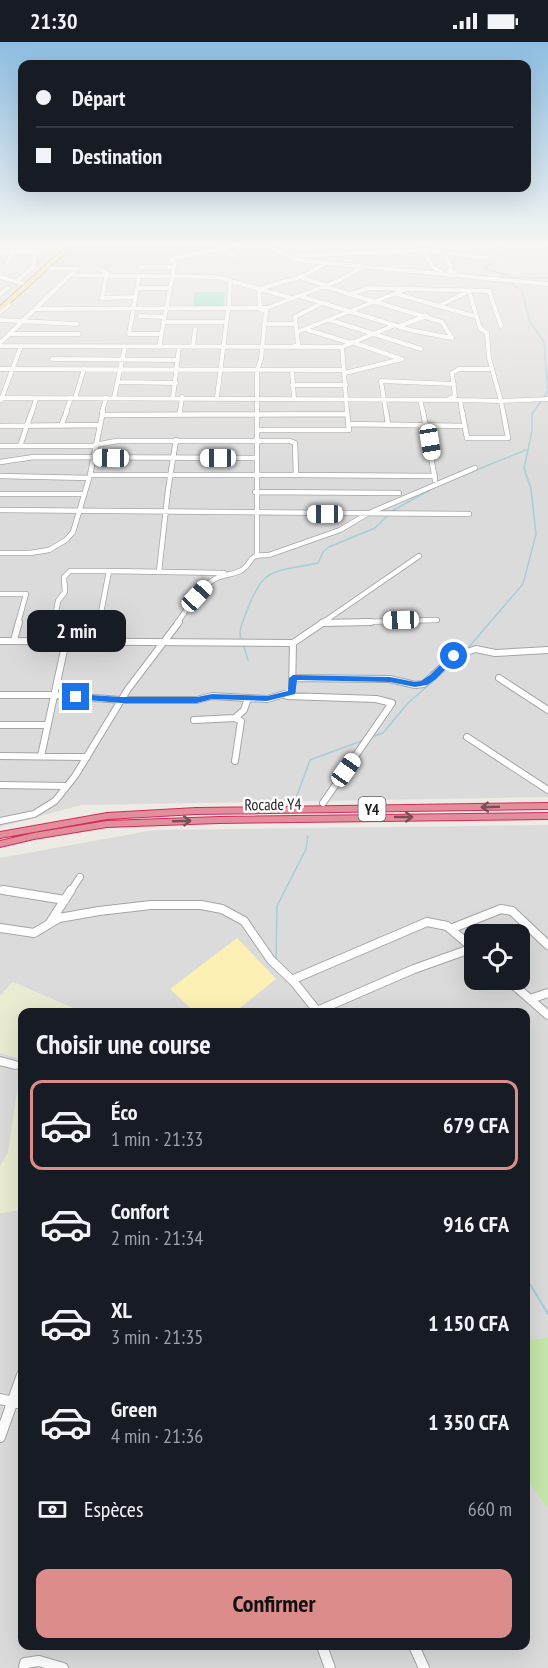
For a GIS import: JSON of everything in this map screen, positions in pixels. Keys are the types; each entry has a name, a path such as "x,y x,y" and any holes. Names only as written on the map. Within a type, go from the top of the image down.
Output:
{"highway":[{"name":"Rocade Y4","path":"0,834 107,816 196,811 548,806"},
{"name":"Rocade Y4","path":"0,844 107,824 219,820 548,816"}],"street":[{"path":"6,321 77,324"},
{"path":"0,344 23,321"},
{"path":"114,398 132,321"},
{"path":"159,347 163,321"},
{"path":"203,321 226,322 217,397"},
{"path":"257,555 256,398 257,370 264,321"},
{"path":"292,347 298,345 295,321"},
{"path":"297,332 308,330 328,321"},
{"path":"333,321 421,350"},
{"path":"382,321 433,336 452,338 439,321"},
{"path":"0,344 126,347 342,347 411,321"},
{"path":"460,400 469,439 508,438 486,339 487,333 480,328 478,321"},
{"path":"499,321 501,326"},
{"path":"264,324 295,324"},
{"path":"193,347 195,329"},
{"path":"0,369 344,371 402,359 308,330"},
{"path":"10,334 80,334"},
{"path":"129,334 160,334"},
{"path":"21,346 1,400 217,397 501,401 548,399"},
{"path":"48,369 56,346"},
{"path":"173,398 179,347"},
{"path":"257,430 349,430 342,347"},
{"path":"52,359 178,360"},
{"path":"61,426 84,369"},
{"path":"444,400 455,396 452,373 459,369 492,369"},
{"path":"292,370 294,398"},
{"path":"388,424 381,381 454,384"},
{"path":"117,382 176,383"},
{"path":"292,385 346,385"},
{"path":"0,553 40,553 68,540 73,532 90,477 94,446 106,398"},
{"path":"180,415 182,398"},
{"path":"20,446 36,399"},
{"path":"420,400 427,425 436,486"},
{"path":"103,415 347,414"},
{"path":"349,424 465,426"},
{"path":"0,426 100,425"},
{"path":"0,446 94,446 117,441 176,440 294,442 296,475"},
{"path":"159,572 171,458 176,440"},
{"path":"0,462 34,457 255,458"},
{"path":"50,641 58,601 65,592 64,577 70,571 240,573 246,569 250,558 257,555 269,555 340,530 367,514 475,468"},
{"path":"0,476 435,476"},
{"path":"255,492 399,493"},
{"path":"0,494 84,494"},
{"path":"0,510 469,514"},
{"path":"0,641 293,643 419,556"},
{"path":"96,641 109,571"},
{"path":"0,821 41,812 54,802 87,757 121,700 197,596 213,579 226,573"},
{"path":"0,594 26,594 14,640"},
{"path":"319,623 437,620"},
{"path":"41,756 66,641"},
{"path":"285,696 292,692 293,643"},
{"path":"293,678 390,679 415,685 424,684 454,656 476,649 495,653 548,650"},
{"path":"499,678 548,710"},
{"path":"0,695 54,695 121,700 197,700 212,696 267,699 285,696 376,699 392,703 323,803"},
{"path":"194,720 235,718 246,706 248,698"},
{"path":"235,718 241,721 235,761"},
{"path":"0,725 48,725"},
{"path":"466,737 548,790"},
{"path":"0,756 87,757"},
{"path":"0,785 66,786"},
{"path":"48,925 80,877"},
{"path":"0,890 65,900"},
{"path":"0,928 34,933 43,930 55,919 117,908 181,904 213,906 241,918 272,961 294,982 314,1008"},
{"path":"453,928 506,909 512,911 548,945"},
{"path":"294,982 296,978 427,922 441,921 464,938"},
{"path":"326,1008 439,958 464,951"},
{"path":"520,990 548,1015"},
{"path":"530,999 548,993"},
{"path":"0,1061 15,1065"},
{"path":"0,1399 18,1403 0,1437"},
{"path":"323,1650 330,1668"},
{"path":"416,1650 424,1668"},
{"path":"24,1668 25,1663 31,1660 52,1663 63,1668"}],"shaded area":[{"path":"0,321 548,321 548,797 81,805 0,827"},
{"path":"548,825 548,1337 530,1340 530,1008 73,1008 13,982 0,996 0,858 154,830"},
{"path":"0,1053 18,1058 18,1086 8,1153 0,1166"},
{"path":"18,1211 18,1650 530,1650 530,1484 548,1509 548,1668 0,1668 0,1213"}],"green space":[{"path":"13,982 73,1008 18,1008 18,1058 0,1053 0,996"},
{"path":"18,1086 18,1211 0,1213 0,1166 8,1153"},
{"path":"548,1337 548,1509 530,1484 530,1340"}],"sand":[{"path":"237,938 276,979 240,1008 191,1008 170,989"}],"waterway":[{"path":"530,321 544,342 548,391 544,397"},
{"path":"468,648 523,584 536,534 531,489 524,468 532,431 532,414 541,401"},
{"path":"464,475 526,450"},
{"path":"390,512 430,490"},
{"path":"241,640 240,629 252,597 265,579 280,571 318,563 323,552 329,547 375,528 387,516"},
{"path":"243,644 248,660"},
{"path":"372,737 383,733 408,703 461,657"},
{"path":"295,801 310,760 364,740"},
{"path":"278,962 276,959 277,906 306,849 308,836"},
{"path":"530,1284 548,1314"}],"route":[{"path":"76,697 121,700 197,700 212,696 267,699 285,696 292,692 293,678 390,679 415,685 424,684 454,656"}]}
